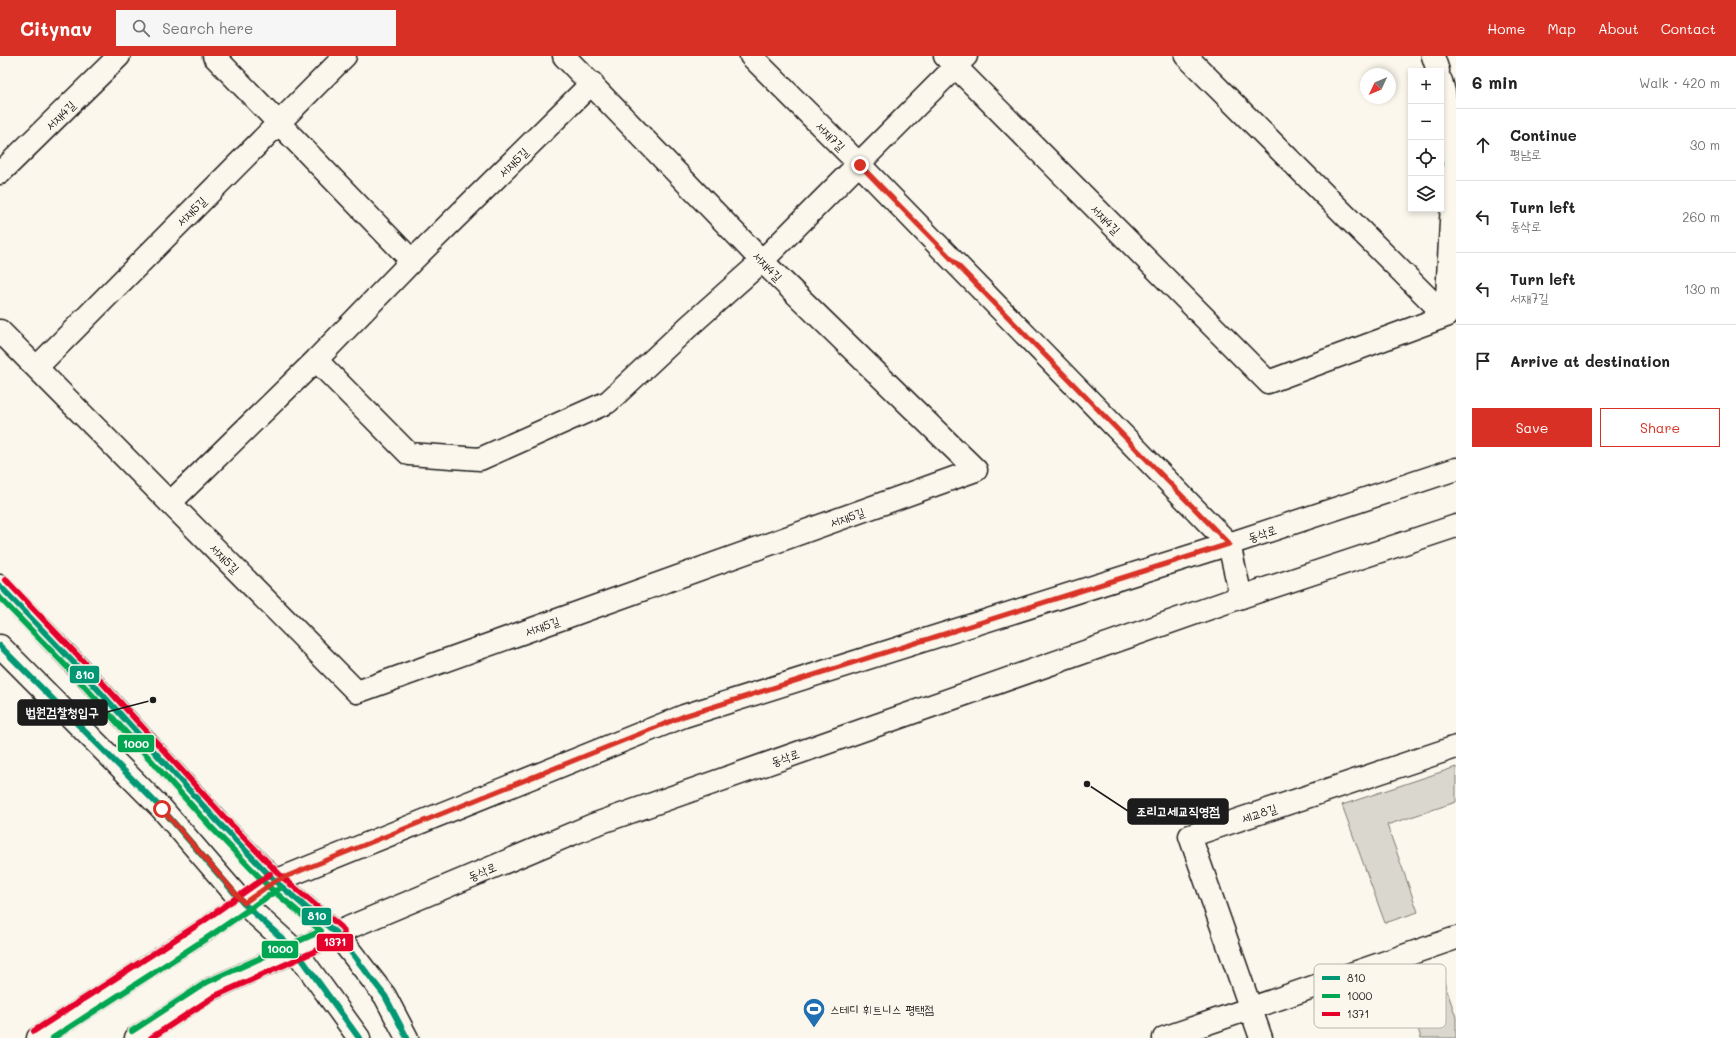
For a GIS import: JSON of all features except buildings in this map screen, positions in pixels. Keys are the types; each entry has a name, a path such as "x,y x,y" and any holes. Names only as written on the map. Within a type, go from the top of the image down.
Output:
{"street":[{"name":"서재4길","path":"0,173 119,56"},
{"path":"214,56 412,261"},
{"name":"서재5길","path":"37,367 345,56"},
{"name":"서재4길","path":"564,56 762,260 976,470"},
{"name":"서재7길","path":"751,56 860,165 1229,544"},
{"path":"1186,56 1446,316"},
{"path":"1434,56 1437,68"},
{"name":"서재4길","path":"955,60 1268,382 1446,316"},
{"path":"316,360 409,454 480,459 608,402 762,260 860,165 955,60"},
{"name":"서재5길","path":"170,503 316,360 412,261 592,84"},
{"path":"1444,92 1454,165 1446,316"},
{"name":"서재5길","path":"0,331 357,692 976,470"},
{"name":"동삭로","path":"38,1038 206,929 275,881 684,716 1229,544 1456,469"},
{"name":"동삭로","path":"136,1038 211,989 336,933 593,825 1240,597 1456,526"},
{"path":"1229,544 1240,597"},
{"path":"0,586 73,662 218,822 275,881 336,933 385,996 407,1038"},
{"path":"0,646 162,809 244,903 296,951 359,1038"},
{"name":"세교8길","path":"1261,1038 1190,836 1456,747"},
{"path":"1381,964 1456,938"},
{"path":"1164,1038 1314,987"}],"shaded area":[{"path":"1456,767 1456,802 1387,825 1418,912 1385,923 1342,805"},
{"path":"1446,988 1456,1017 1456,1038 1421,1038 1418,1028 1446,1028"}],"transit line":[{"name":"1371","path":"6,580 79,657 224,817 280,875 343,930 344,935 340,940 215,996 151,1038"},
{"name":"810","path":"0,586 73,662 218,822 275,881 336,933 385,996 407,1038"},
{"name":"1000","path":"0,598 67,667 212,828 269,887 321,931 207,982 132,1031"},
{"name":"810","path":"0,646 162,809 243,903 296,951 359,1038"},
{"name":"1371","path":"34,1031 202,922 270,874"},
{"name":"1000","path":"53,1038 210,936 280,888"}],"place":[{"name":"법원검찰청입구","path":"153,700"},
{"name":"조리고세교직영점","path":"1087,784"},
{"name":"스테디 휘트니스 평택점","path":"814,1028"}],"route":[{"path":"162,809 244,903 275,881 684,716 1229,544 860,165"}]}
